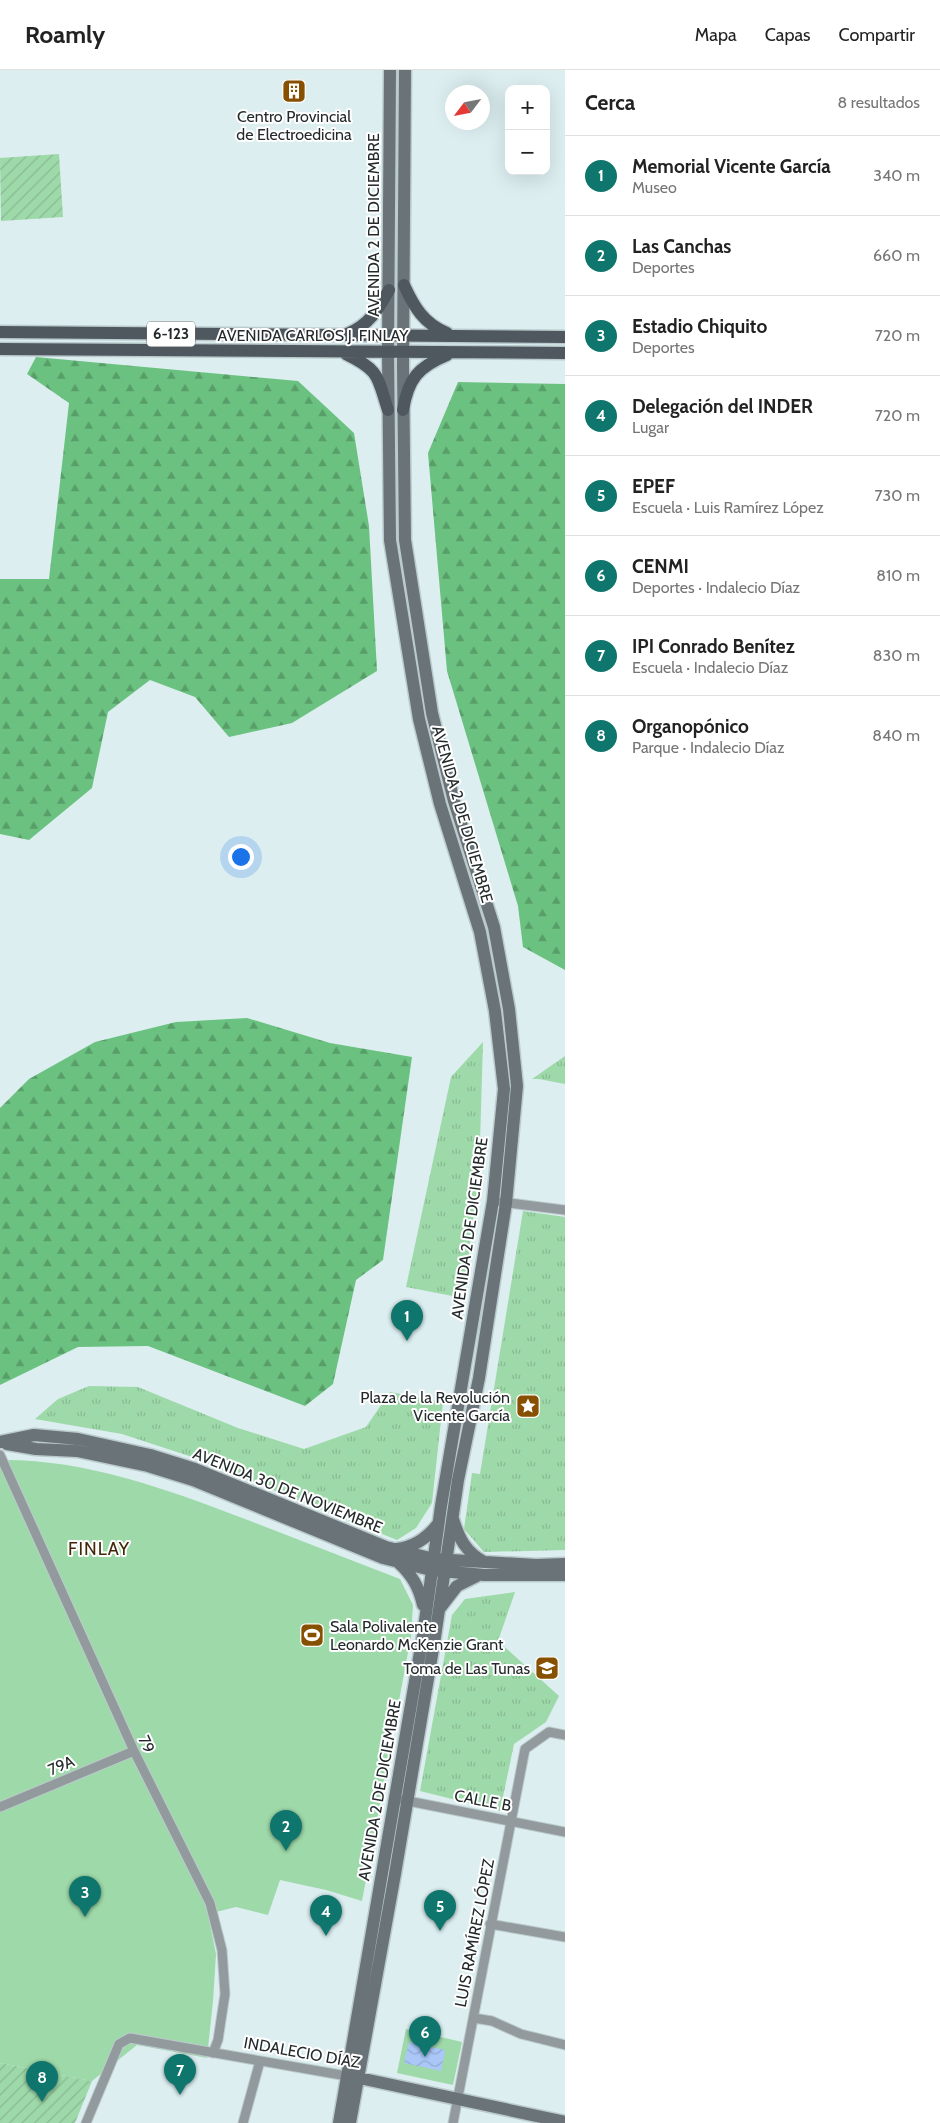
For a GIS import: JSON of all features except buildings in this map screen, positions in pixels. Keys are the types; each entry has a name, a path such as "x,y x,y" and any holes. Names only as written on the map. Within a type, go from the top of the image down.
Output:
{"main road":[{"name":"AVENIDA 2 DE DICIEMBRE","path":"390,70 388,352 390,540 419,719 440,804 480,932 495,1010 504,1090 493,1201 438,1524 439,1565"},
{"name":"AVENIDA 2 DE DICIEMBRE","path":"339,2123 352,2077 401,1800 439,1565 452,1517 479,1378 506,1203 517,1086 509,1009 494,927 454,801 432,713 404,540 403,410 406,70"},
{"path":"389,209 405,210"},
{"path":"404,285 417,311 434,328 454,336"},
{"path":"342,336 365,325 374,316 389,290"},
{"name":"AVENIDA CARLOS J. FINLAY","path":"0,332 565,337"},
{"name":"AVENIDA CARLOS J. FINLAY","path":"0,349 565,353"},
{"path":"342,352 364,363 374,371 380,382 388,410"},
{"path":"403,410 406,392 415,376 434,360 452,353"},
{"name":"AVENIDA 30 DE NOVIEMBRE","path":"565,1564 536,1565 484,1562 439,1565 398,1562 383,1558 192,1480 148,1466 77,1451 36,1448 0,1442 34,1435 78,1439 150,1455 196,1469 394,1549 439,1565 479,1575 565,1575"},
{"path":"452,1517 464,1546 475,1557 484,1562"},
{"path":"394,1549 403,1548 422,1540 438,1524"},
{"path":"398,1562 414,1579 432,1614 457,1586 479,1575"},
{"name":"AVENIDA 2 DE DICIEMBRE","path":"350,2123 352,2077"},
{"name":"INDALECIO DÍAZ","path":"352,2077 565,2122"}],"street":[{"path":"493,1201 565,1210"},
{"name":"79","path":"0,1455 134,1751 210,1903 222,1950 225,1994 218,2040 213,2052"},
{"name":"LUIS RAMÍREZ LÓPEZ","path":"453,2123 524,1749 549,1732 565,1735"},
{"name":"79A","path":"0,1807 134,1751"},
{"name":"CALLE B","path":"401,1800 565,1832"},
{"path":"490,1924 565,1937"},
{"path":"474,2018 492,2021 521,2034 565,2045"},
{"name":"INDALECIO DÍAZ","path":"86,2123 119,2044 130,2038 352,2077"},
{"path":"243,2123 260,2061"}],"green space":[{"path":"59,154 63,217 1,221 0,158"},
{"path":"36,357 298,381 354,433 369,526 377,671 292,723 229,737 195,697 150,680 108,712 92,788 29,840 0,834 0,579 49,579 69,403 27,374"},
{"path":"458,382 565,384 565,970 523,947 518,906 447,671 428,453"},
{"path":"247,1018 330,1043 412,1057 383,1260 356,1280 333,1384 305,1406 148,1346 78,1347 0,1385 0,1108 29,1079 95,1042 176,1022"},
{"path":"483,1042 479,1176 463,1298 406,1287 451,1077"},
{"path":"565,1056 565,1084 532,1079"},
{"name":"Plaza de la Revolución Vicente García","path":"523,1211 565,1217 565,1550 484,1552 464,1529 472,1473 480,1474"},
{"path":"89,1386 138,1387 238,1428 304,1449 366,1427 390,1392 443,1402 432,1503 416,1528 397,1540 189,1456 122,1434 35,1419 58,1399"},
{"path":"0,1460 32,1461 94,1470 185,1497 400,1579 413,1605 411,1636 362,1901 326,1890 280,1880 268,1915 236,1907 208,1914 216,1954 207,2058 137,2045 92,2081 0,2063"},
{"path":"515,1592 498,1641 559,1696 546,1722 514,1744 500,1811 420,1791 452,1615 465,1599"},
{"path":"406,2029 462,2042 453,2085 397,2073"},
{"path":"0,2063 92,2081 75,2123 0,2123"}],"water":[{"path":"409,2042 445,2050 441,2071 404,2063"}],"place":[{"name":"Centro Provincial de Electroedicina","path":"294,91"},
{"name":"Memorial Vicente García","path":"407,1341"},
{"name":"Plaza de la Revolución Vicente García","path":"528,1406"},
{"name":"Sala Polivalente Leonardo McKenzie Grant","path":"312,1635"},
{"name":"Toma de Las Tunas","path":"547,1668"},
{"name":"Las Canchas","path":"286,1851"},
{"name":"Estadio Chiquito","path":"85,1917"},
{"name":"EPEF","path":"440,1931"},
{"name":"Delegación del INDER","path":"326,1936"},
{"name":"CENMI","path":"425,2057"},
{"name":"IPI Conrado Benítez","path":"180,2095"},
{"name":"Organopónico","path":"42,2102"}],"district":[{"name":"FINLAY","path":"99,1549"}]}
